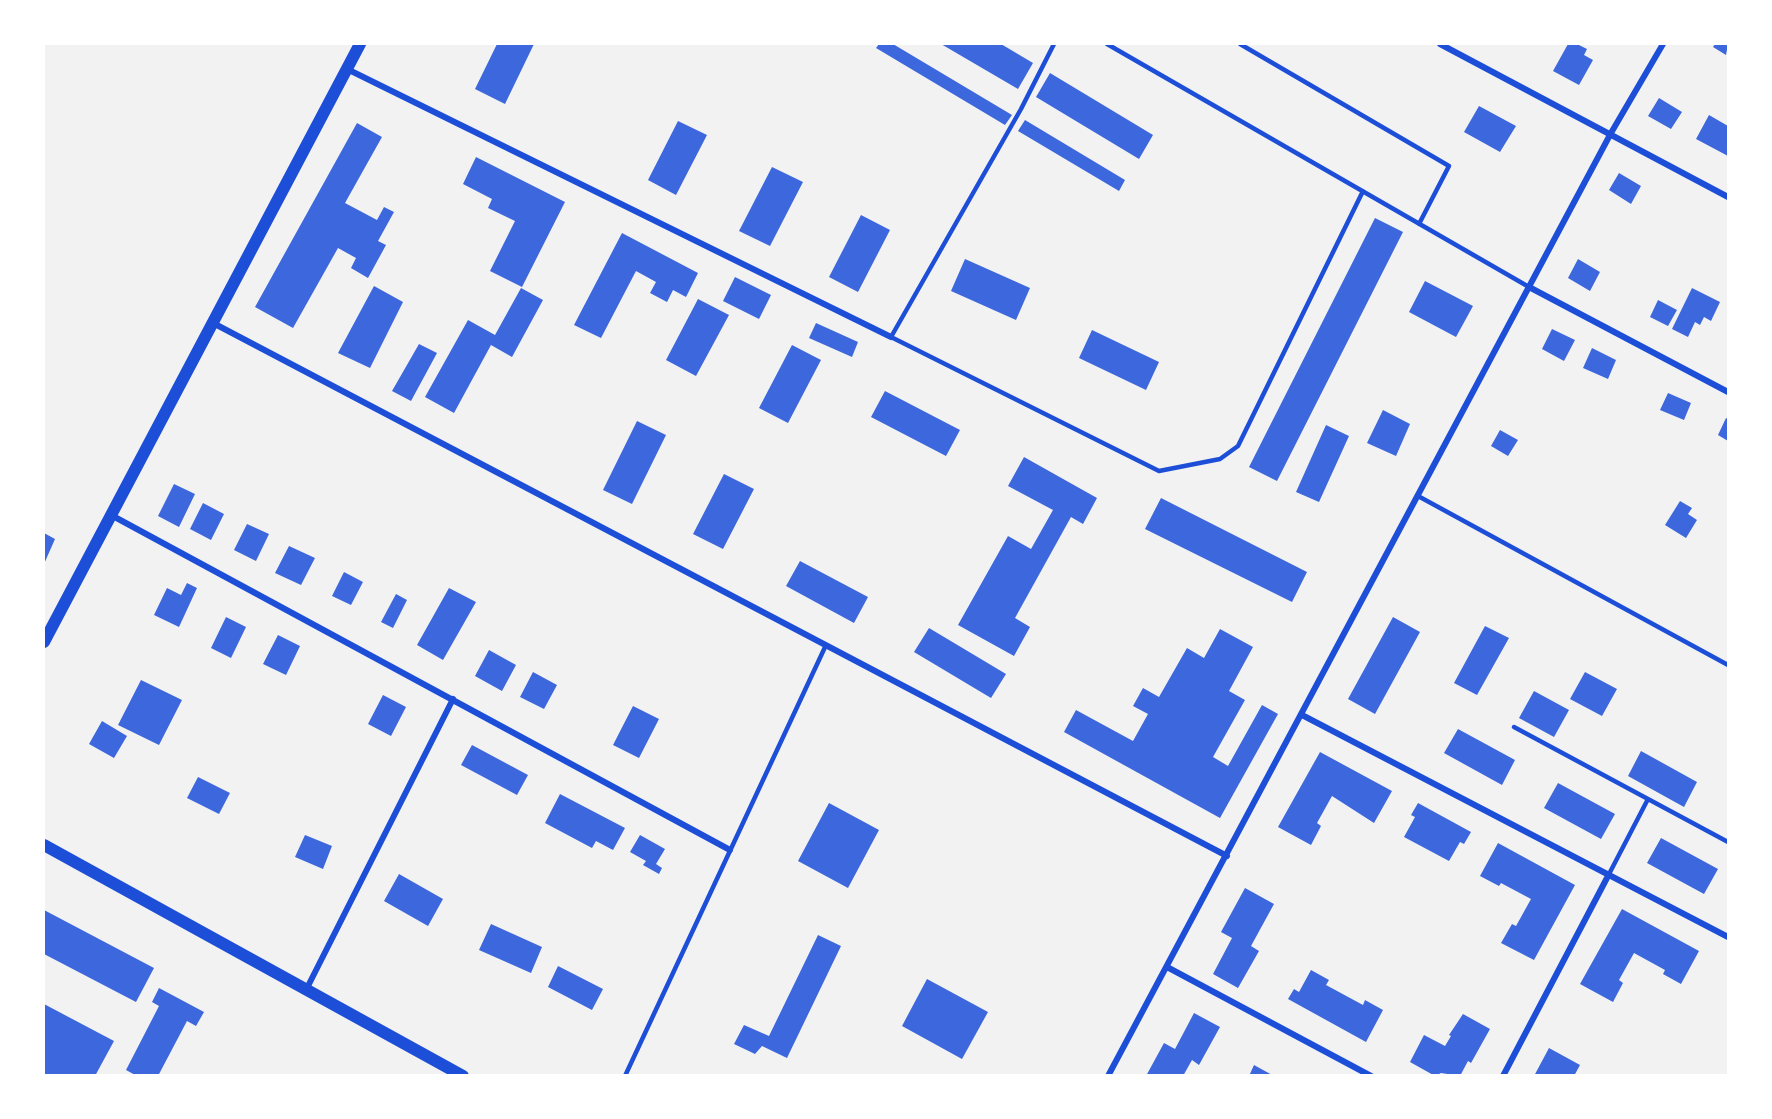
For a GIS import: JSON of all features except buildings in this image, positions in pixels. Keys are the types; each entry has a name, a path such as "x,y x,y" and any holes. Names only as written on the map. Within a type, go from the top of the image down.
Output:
{"main road":[{"path":"44,642 360,44"},
{"path":"44,845 463,1076"}],"street":[{"path":"1440,44 1728,197"},
{"path":"1108,1076 1611,133 1663,44"},
{"path":"347,69 891,337"},
{"path":"1529,287 1728,392"},
{"path":"213,322 1227,856"},
{"path":"111,515 730,850"},
{"path":"306,990 453,699"},
{"path":"1302,715 1728,937"},
{"path":"1503,1076 1608,876"},
{"path":"1167,967 1371,1076"}],"lane":[{"path":"1054,44 1021,109 891,337 1160,471 1220,459 1238,446 1363,191"},
{"path":"1107,44 1529,287"},
{"path":"1240,44 1449,166 1419,224"},
{"path":"1418,496 1728,665"},
{"path":"625,1076 826,645"},
{"path":"1514,727 1728,842"},
{"path":"1608,876 1648,799"}]}
